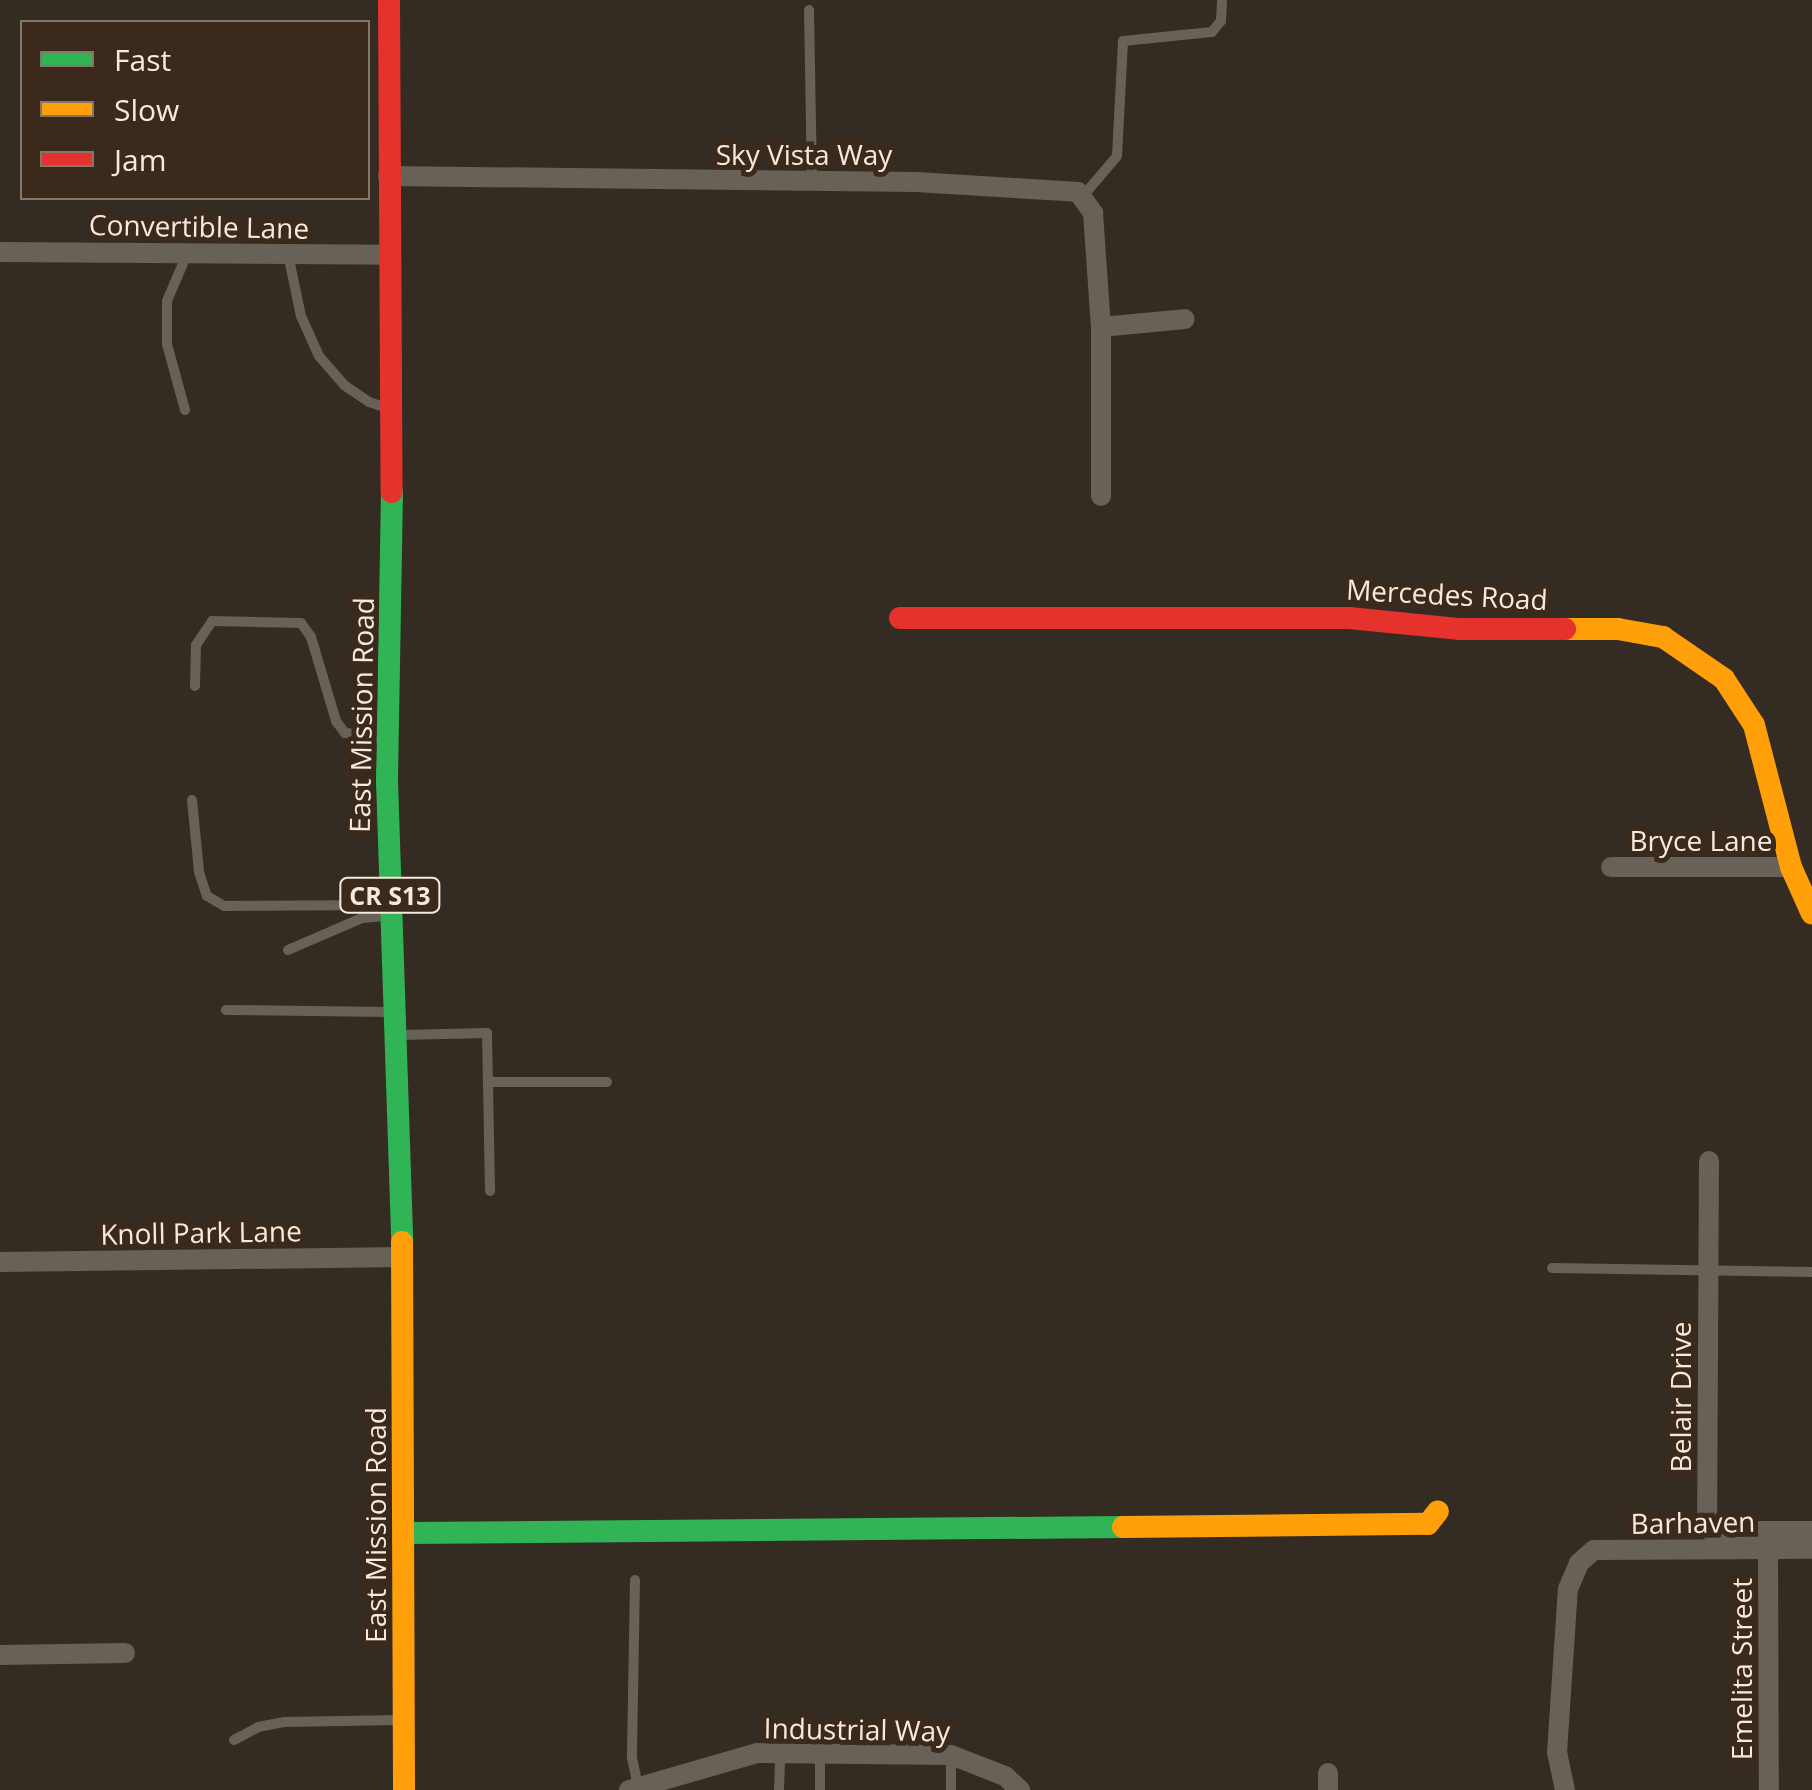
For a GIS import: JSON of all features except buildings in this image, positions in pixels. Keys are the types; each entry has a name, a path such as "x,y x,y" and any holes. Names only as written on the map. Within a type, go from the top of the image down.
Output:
{"street":[{"name":"East Mission Road","path":"390,0 388,176 394,409 387,738 403,1256 404,1790"},
{"name":"Sky Vista Way","path":"388,176 1046,187 1083,196"},
{"path":"1083,196 1093,213 1100,327 1101,496"},
{"name":"Convertible Lane","path":"4,252 391,255"},
{"path":"1100,327 1185,319"},
{"name":"Mercedes Road","path":"900,618 1349,618 1460,629 1618,629 1663,637 1724,679 1754,725 1791,867 1812,914"},
{"name":"Bryce Lane","path":"1611,867 1791,867"},
{"name":"Belair Drive","path":"1709,1160 1707,1527 1711,1531 1812,1531"},
{"name":"Knoll Park Lane","path":"0,1262 403,1256"},
{"path":"406,1533 1428,1524 1438,1511"},
{"name":"Emelita Street","path":"1768,1548 1769,1790"},
{"name":"Barhaven","path":"1565,1790 1558,1734 1568,1588 1579,1563 1594,1550 1812,1548"},
{"path":"0,1655 125,1653"},
{"name":"Industrial Way","path":"634,1789 758,1753 780,1753 952,1755 1004,1776 1020,1790"}],"lane":[{"path":"1083,196 1117,156 1123,41 1212,32 1221,20 1222,0"},
{"path":"810,10 812,182"},
{"path":"185,410 167,344 167,301 188,253"},
{"path":"288,254 302,316 319,356 344,385 369,402 394,409"},
{"path":"195,686 196,645 212,621 302,623 311,638 336,721 345,733 387,738"},
{"path":"192,800 199,872 207,896 224,906 390,910"},
{"path":"288,950 390,910"},
{"path":"226,1010 487,1033 490,1191"},
{"path":"488,1082 607,1082"},
{"path":"1552,1268 1812,1272"},
{"path":"634,1789 635,1580"},
{"path":"234,1740 258,1727 284,1722 405,1720"},
{"path":"780,1753 780,1790"},
{"path":"820,1754 820,1790"},
{"path":"951,1790 952,1755"}],"traffic: fast":[{"path":"392,492 387,781 402,1242"},
{"path":"406,1533 1123,1527"}],"traffic: slow":[{"path":"1565,629 1618,629 1663,637 1724,679 1754,725 1791,867 1812,914"},
{"path":"402,1242 404,1790"},
{"path":"1123,1527 1428,1524 1438,1511"}],"traffic: jam":[{"path":"389,0 392,492"},
{"path":"900,618 1349,618 1460,629 1565,629"}]}
